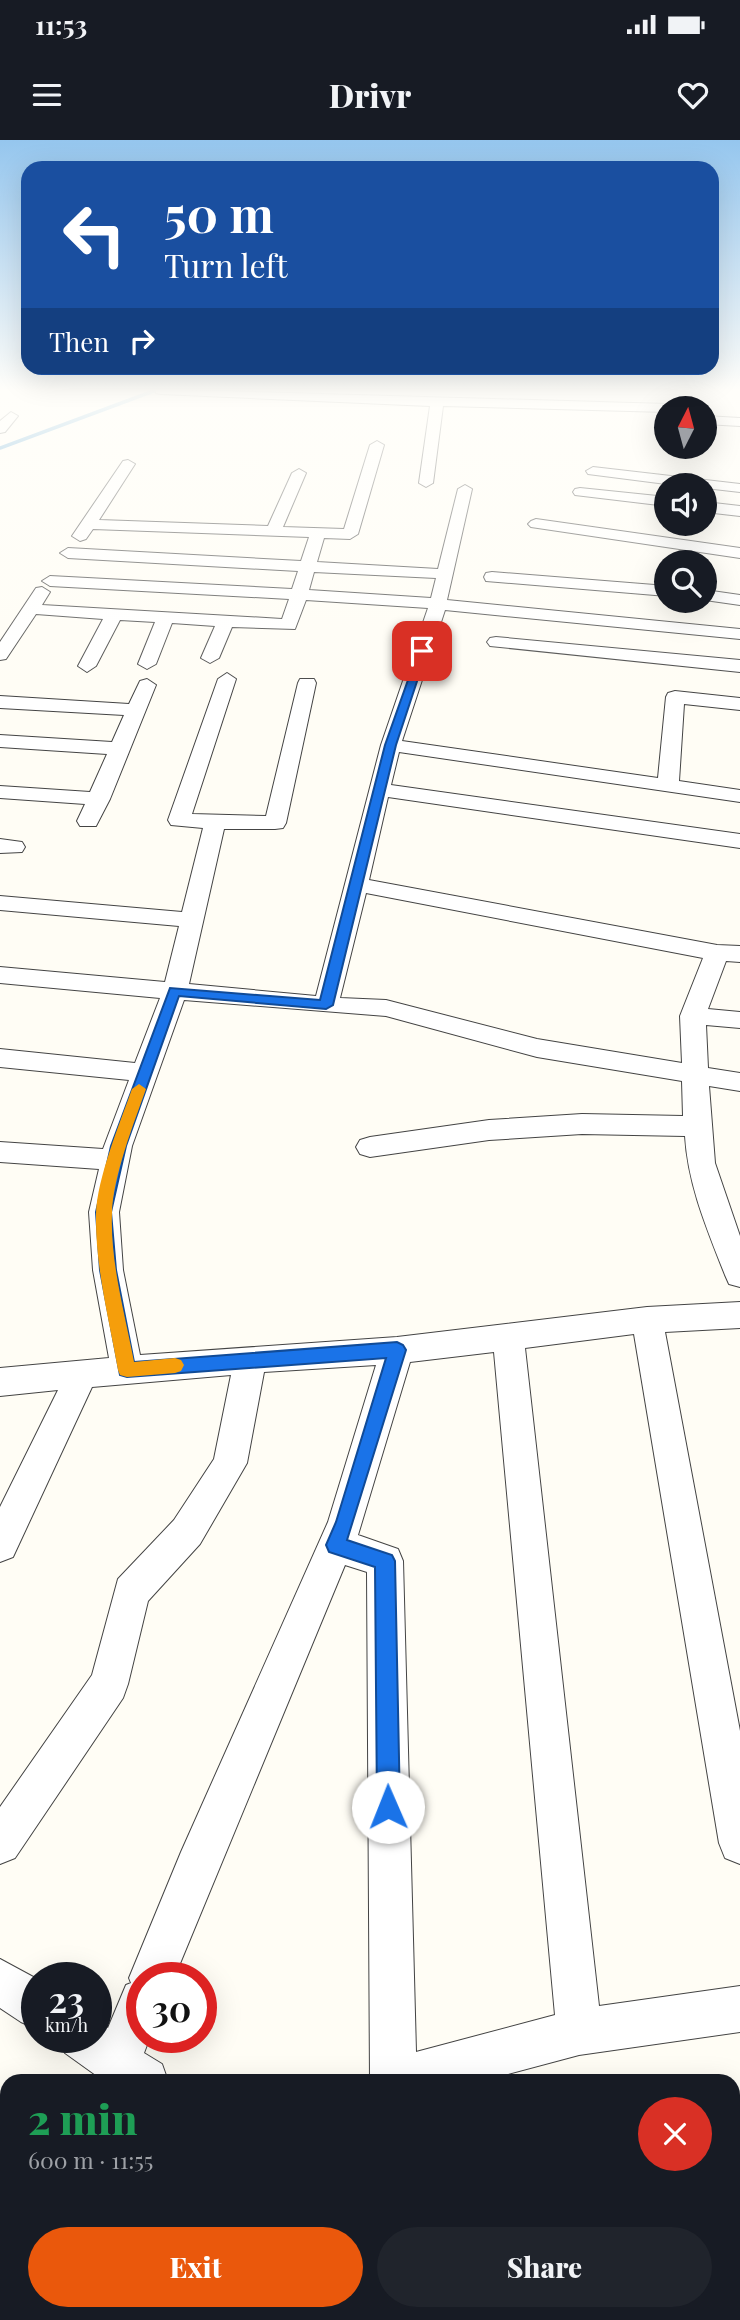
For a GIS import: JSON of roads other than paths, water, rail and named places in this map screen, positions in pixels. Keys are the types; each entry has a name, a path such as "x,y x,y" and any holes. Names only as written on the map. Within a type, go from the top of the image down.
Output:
{"street":[{"path":"0,655 110,491"},
{"path":"273,531 291,491"},
{"path":"87,524 350,534 363,491"},
{"path":"326,1005 391,745 438,604 465,491"},
{"path":"580,492 654,501"},
{"path":"717,508 740,511"},
{"path":"552,512 654,525"},
{"path":"536,524 740,553"},
{"path":"31,609 289,625 318,533"},
{"path":"68,553 445,574"},
{"path":"492,577 654,590"},
{"path":"50,580 438,604 740,634"},
{"path":"717,597 740,600"},
{"path":"87,666 114,614"},
{"path":"146,664 166,617"},
{"path":"210,658 226,621"},
{"path":"496,642 740,666"},
{"path":"227,679 179,820 275,823 307,683"},
{"path":"88,821 147,685"},
{"path":"668,785 675,697 740,704"},
{"path":"0,702 135,710"},
{"path":"0,741 120,749"},
{"path":"391,745 740,796"},
{"path":"380,790 740,841"},
{"path":"0,792 99,799"},
{"path":"127,1370 108,1270 104,1212 115,1160 174,991 215,822"},
{"path":"356,884 728,953 693,1016 695,1076 701,1163 727,1205 740,1275"},
{"path":"0,903 192,920"},
{"path":"0,975 326,1005 386,1008 537,1048 740,1082"},
{"path":"693,1016 740,1020"},
{"path":"0,1058 145,1073"},
{"path":"370,1147 502,1129 582,1124 698,1126"},
{"path":"0,1152 115,1160"},
{"path":"0,1381 397,1350 647,1320 740,1315"},
{"path":"647,1320 740,1843"},
{"path":"508,1335 579,2032"},
{"path":"157,1962 345,1522 397,1350"},
{"path":"0,1843 109,1684 131,1592 187,1532 229,1463 250,1360"},
{"path":"0,1545 82,1374"},
{"path":"335,1545 385,1561 393,2074"},
{"path":"0,1981 21,1995"},
{"path":"420,2074 579,2032 740,2008"},
{"path":"114,2060 126,2035"}]}
